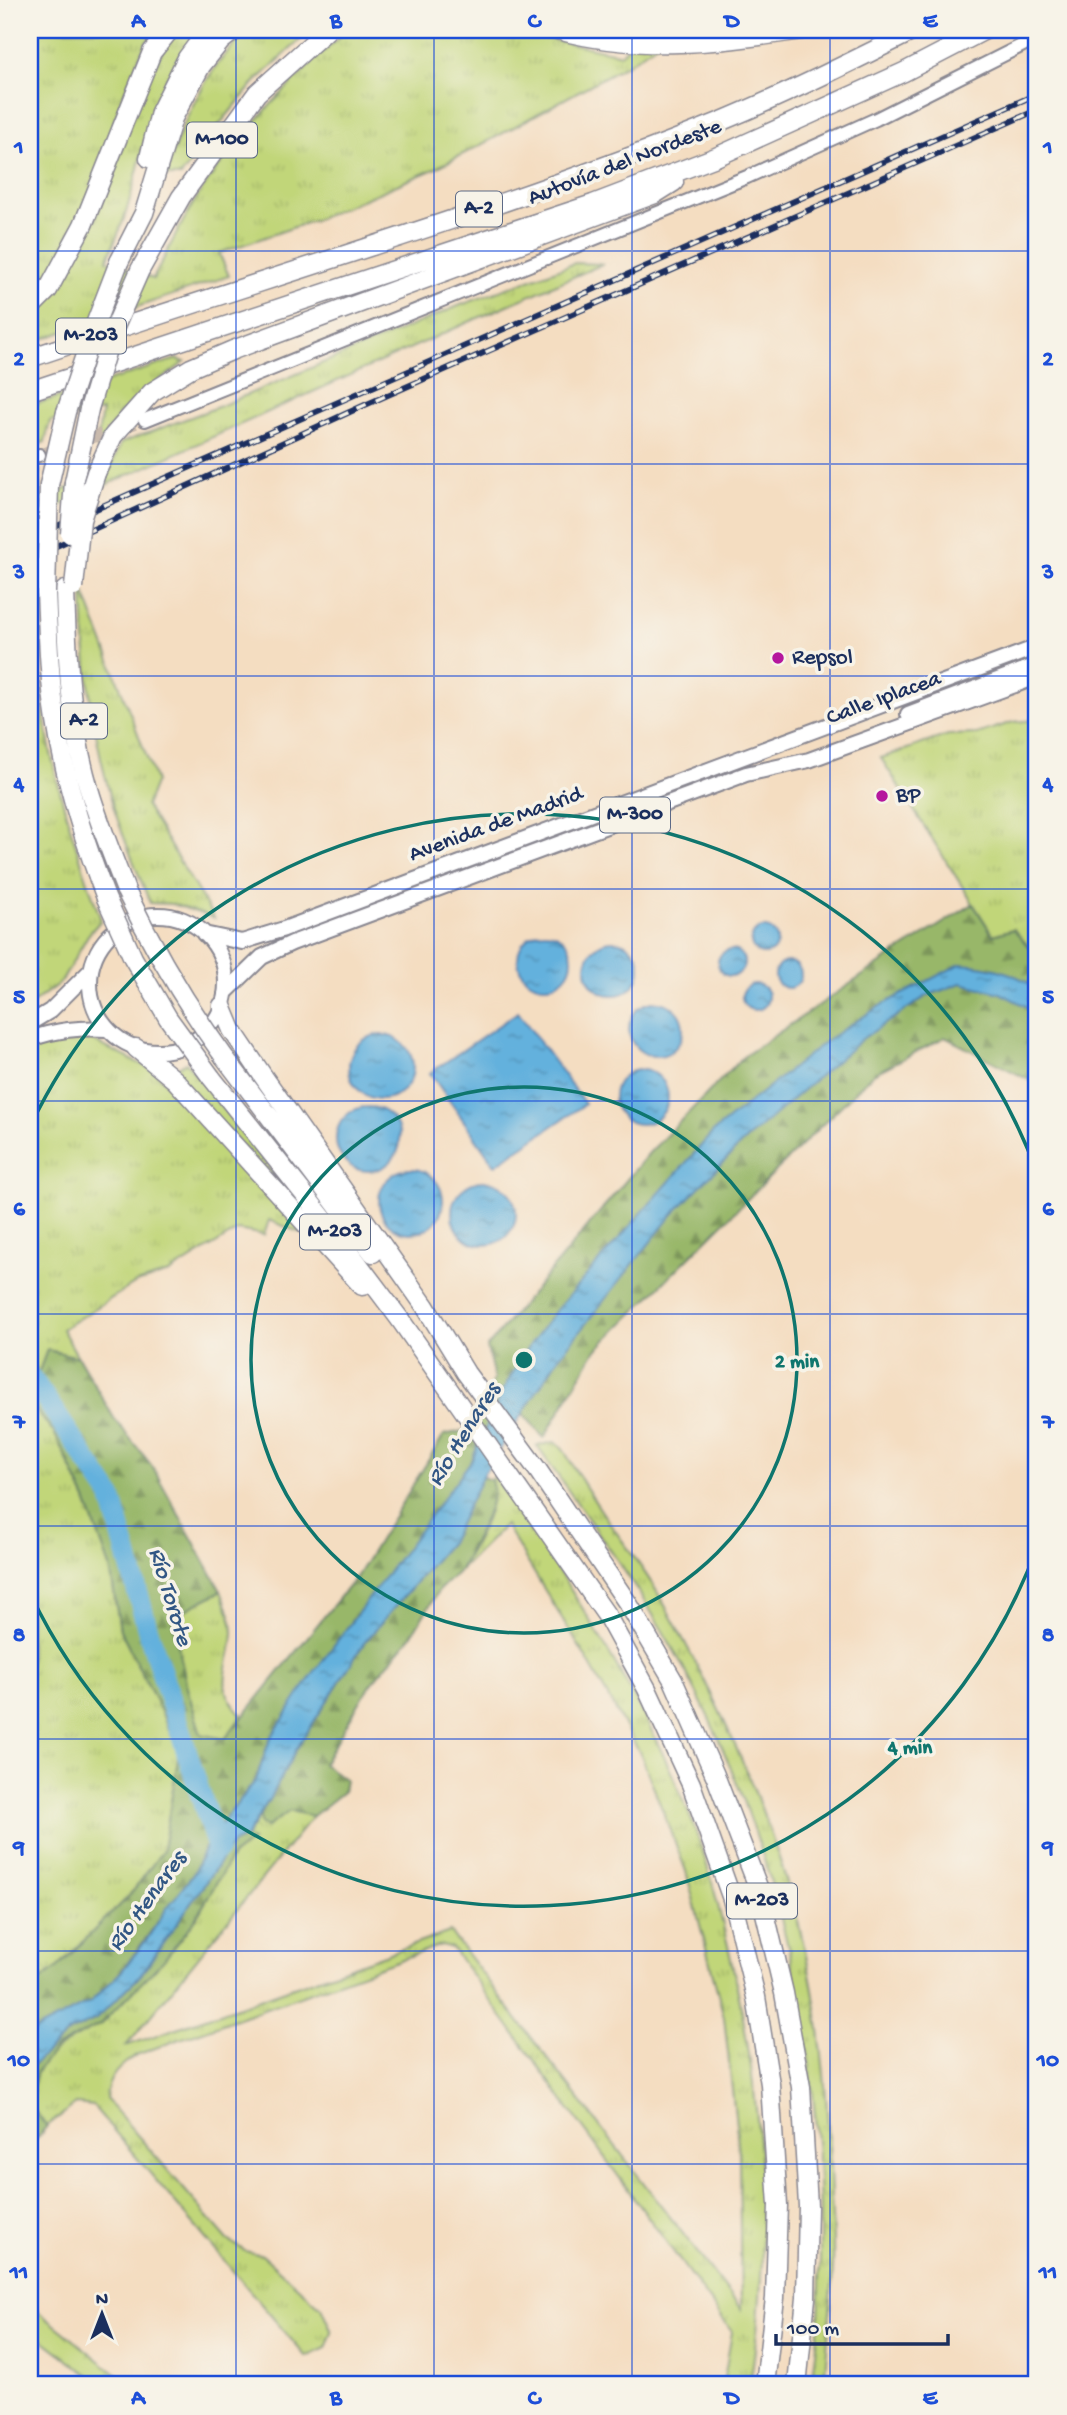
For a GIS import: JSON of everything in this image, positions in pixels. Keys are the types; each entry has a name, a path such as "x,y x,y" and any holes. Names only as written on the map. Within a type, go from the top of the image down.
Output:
{"highway":[{"path":"30,308 48,290 83,225 152,52 170,30"},
{"name":"M-203","path":"208,30 187,58 160,113 146,172 119,262 66,412 49,485 46,592 48,658 56,722 75,807 106,898 133,958 168,1018 400,1318 434,1371 607,1616 647,1689 691,1784 732,1899 757,1997 770,2084 778,2205 775,2298 765,2385"},
{"path":"119,262 144,213 173,118 201,66 221,41 235,30"},
{"name":"M-100","path":"69,588 74,482 89,409 111,336 140,270 181,197 257,93 327,30"},
{"path":"558,30 616,42 687,44 740,40 802,30"},
{"name":"Autovía del Nordeste","path":"30,358 584,174 726,119 915,30"},
{"name":"Autovía del Nordeste","path":"30,391 593,204 716,157 904,72 985,30"},
{"name":"A-2","path":"69,588 81,520 96,473 113,436 152,392 191,368 246,345 655,194 716,157"},
{"name":"M-203","path":"69,588 67,659 75,724 89,788 126,891 154,950 225,1058 537,1469 628,1605 673,1680 715,1775 760,1892 784,1993 801,2088 808,2206 806,2298 797,2385"},
{"name":"M-203","path":"224,1000 232,1030 425,1306 462,1367"},
{"path":"136,1048 175,1080 324,1242 434,1371"}],"main road":[{"name":"Avenida de Madrid","path":"204,934 242,942 284,929 1037,647"},
{"name":"Calle Iplacea","path":"746,774 1037,666"},
{"name":"Avenida de Madrid","path":"224,1000 262,957 292,943 746,774 809,760 1037,677"},
{"name":"M-300","path":"30,1023 50,1012 91,970 99,949 113,932 132,920 165,916 185,921 204,934"},
{"path":"204,934 213,944 224,966 224,1000"},
{"path":"91,970 90,996 107,1030"},
{"name":"M-300","path":"30,1039 58,1030 82,1027 107,1030 136,1048 160,1051 180,1048 204,1034 216,1018 224,1000"}],"street":[{"path":"145,420 747,177 876,119 1037,38"}],"green space":[{"path":"30,30 157,30 145,44 121,100 95,184 55,267 30,294"},
{"path":"176,30 200,30 183,50 160,93 125,215 107,260 153,279 192,205 232,149 287,88 347,30 506,30 621,54 642,32 618,30 676,30 628,64 434,169 315,220 219,253 229,276 30,343 30,316 66,270 88,233 112,178 139,96 153,66"},
{"path":"254,30 311,30 255,82 181,176 166,176 184,124 201,90 233,46"},
{"path":"575,263 603,264 30,519 30,474 40,471 39,499 108,473 121,443 218,407 461,305"},
{"path":"176,359 185,362 120,414 96,449 102,411 50,421 45,442 30,447 30,406"},
{"path":"34,568 38,656 47,735 67,816 101,920 88,935 62,981 30,1005 30,570"},
{"path":"83,590 156,781 146,806 214,918 172,904 150,903 135,866 112,802 94,724 87,671"},
{"path":"1037,720 1037,956 1013,929 993,935 881,758 948,735 977,734 1013,722"},
{"path":"973,904 993,935 1013,929 1037,956 1037,1084 945,1037 873,1074 595,1351 544,1438 503,1390 471,1461 270,1739 256,1780 214,1833 194,1873 120,1973 90,2002 37,2029 30,2036 30,1988 57,1968 134,1890 163,1850 179,1753 120,1630 110,1567 86,1500 54,1432 30,1403 30,1357 38,1374 47,1350 78,1357 114,1418 152,1466 221,1591 172,1617 187,1688 201,1734 225,1739 357,1576 444,1435 463,1431 494,1379 487,1347 649,1153 743,1057 891,956"},
{"path":"70,1038 87,1038 155,1071 298,1223 301,1233 269,1220 264,1235 238,1230 169,1273 136,1283 62,1329 78,1357 47,1350 38,1374 30,1357 30,1051"},
{"path":"186,1062 309,1218 172,1071"},
{"path":"30,1403 54,1432 86,1500 110,1567 120,1630 179,1753 163,1850 134,1890 57,1968 30,1988"},
{"path":"554,1442 562,1447 598,1507 649,1579 710,1691 769,1830 799,1925 819,2029 830,2167 833,2260 824,2385 811,2385 818,2330 820,2274 818,2164 813,2092 789,1949 770,1879 720,1742 672,1646 597,1530 537,1446"},
{"path":"494,1476 576,1598 637,1703 680,1792 712,1881 740,2004 756,2112 762,2222 761,2276 750,2385 723,2385 732,2332 452,1948 441,1945 136,2055 119,2068 111,2079 106,2099 228,2240 245,2251 262,2255 321,2307 332,2332 326,2348 306,2357 93,2106 76,2104 47,2126 30,2106 32,2086 38,2070 59,2048 113,2011 165,1958 193,1923 231,1858 252,1841 246,1837 260,1816 260,1824 290,1811 313,1816 126,2046 450,1932 741,2309 739,2152 724,2017 686,1871 641,1755 585,1656 505,1525 460,1570 488,1515 491,1480"},
{"path":"482,1477 491,1480 494,1492 486,1517 460,1570 439,1590 410,1638 370,1685 323,1764 345,1779 343,1792 313,1816 290,1811 267,1827 260,1824 260,1816 294,1753 364,1643 451,1541"},
{"path":"221,1591 231,1617 233,1633 225,1685 233,1704 242,1715 225,1739 201,1735 187,1688 172,1616"},
{"path":"246,1837 252,1841 232,1856 193,1923 163,1961 101,2024 56,2048 37,2072 30,2097 30,2068 69,2032 96,2019 140,1976 233,1843"},
{"path":"30,2106 47,2126 30,2147"},
{"path":"30,2305 130,2385 102,2385 30,2330"}],"water":[{"path":"764,928 773,932 777,941 773,950 764,954 755,950 751,941 755,932"},
{"path":"545,932 564,940 572,959 564,978 545,986 526,978 518,959 526,940"},
{"path":"618,941 628,945 636,953 640,968 636,983 628,991 608,995 598,991 590,983 586,963 590,953 598,945"},
{"path":"731,950 740,954 744,963 740,972 731,976 722,972 718,963 722,954"},
{"path":"788,962 797,966 801,975 797,984 788,988 779,984 775,975 779,966"},
{"path":"960,964 1000,970 1028,983 1037,989 1037,1012 1000,993 961,983 927,996 862,1039 741,1144 672,1215 557,1360 482,1477 451,1541 364,1643 294,1753 246,1837 233,1843 140,1976 96,2019 69,2032 30,2068 30,2036 37,2029 90,2002 120,1973 194,1873 214,1833 256,1780 270,1739 314,1672 471,1461 503,1390 524,1353 557,1309 713,1132 827,1040 883,1004"},
{"path":"755,984 764,988 768,997 764,1006 755,1010 746,1006 742,997 746,988"},
{"path":"661,1002 671,1006 679,1014 683,1029 679,1044 671,1052 651,1056 641,1052 633,1044 629,1024 633,1014 641,1006"},
{"path":"518,1012 585,1104 495,1165 430,1073"},
{"path":"381,1035 399,1041 407,1049 413,1067 407,1085 399,1093 381,1099 363,1093 355,1085 349,1067 355,1049 363,1041"},
{"path":"646,1070 656,1074 664,1082 668,1097 664,1112 656,1120 636,1124 626,1120 618,1112 614,1092 618,1082 626,1074"},
{"path":"368,1107 386,1113 394,1121 400,1139 394,1157 386,1165 368,1171 350,1165 342,1157 336,1139 342,1121 350,1113"},
{"path":"411,1169 429,1175 437,1183 443,1201 437,1219 429,1227 411,1233 393,1227 385,1219 379,1201 385,1183 393,1175"},
{"path":"484,1181 502,1187 510,1195 516,1213 510,1231 502,1239 484,1245 466,1239 458,1231 452,1213 458,1195 466,1187"}],"waterway":[{"name":"Río Torote","path":"30,1378 111,1496 148,1630 218,1850"}],"tunnel":[{"path":"39,455 145,420"}],"railway":[{"path":"30,538 1037,94"},
{"path":"30,558 365,405 1037,110"}],"place":[{"name":"Repsol","path":"778,658"},
{"name":"BP","path":"882,796"}],"water label":[{"name":"Río Henares","path":"465,1435"},
{"name":"Río Henares","path":"148,1902"}]}
